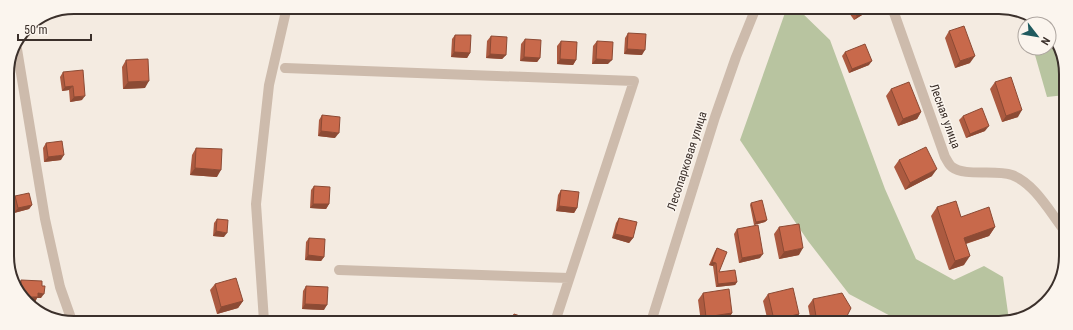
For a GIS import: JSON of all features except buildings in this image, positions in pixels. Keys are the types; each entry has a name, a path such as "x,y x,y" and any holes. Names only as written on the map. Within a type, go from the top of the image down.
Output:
{"street":[{"path":"264,316 256,204 270,85 285,14"},
{"name":"Лесопарковая улица","path":"652,316 714,117 753,14"},
{"name":"Лесная улица","path":"894,14 945,157 952,167 966,172 998,172 1013,175 1029,185 1059,224"},
{"path":"18,54 45,219 60,287 70,315"},
{"path":"285,68 634,81 557,316"},
{"path":"339,270 569,278"}],"green space":[{"path":"785,14 803,14 830,40 885,189 916,259 954,280 984,266 1003,277 1008,315 890,316 849,294 808,241 740,140"},
{"path":"1035,56 1056,56 1059,74 1059,96 1047,97"}]}
